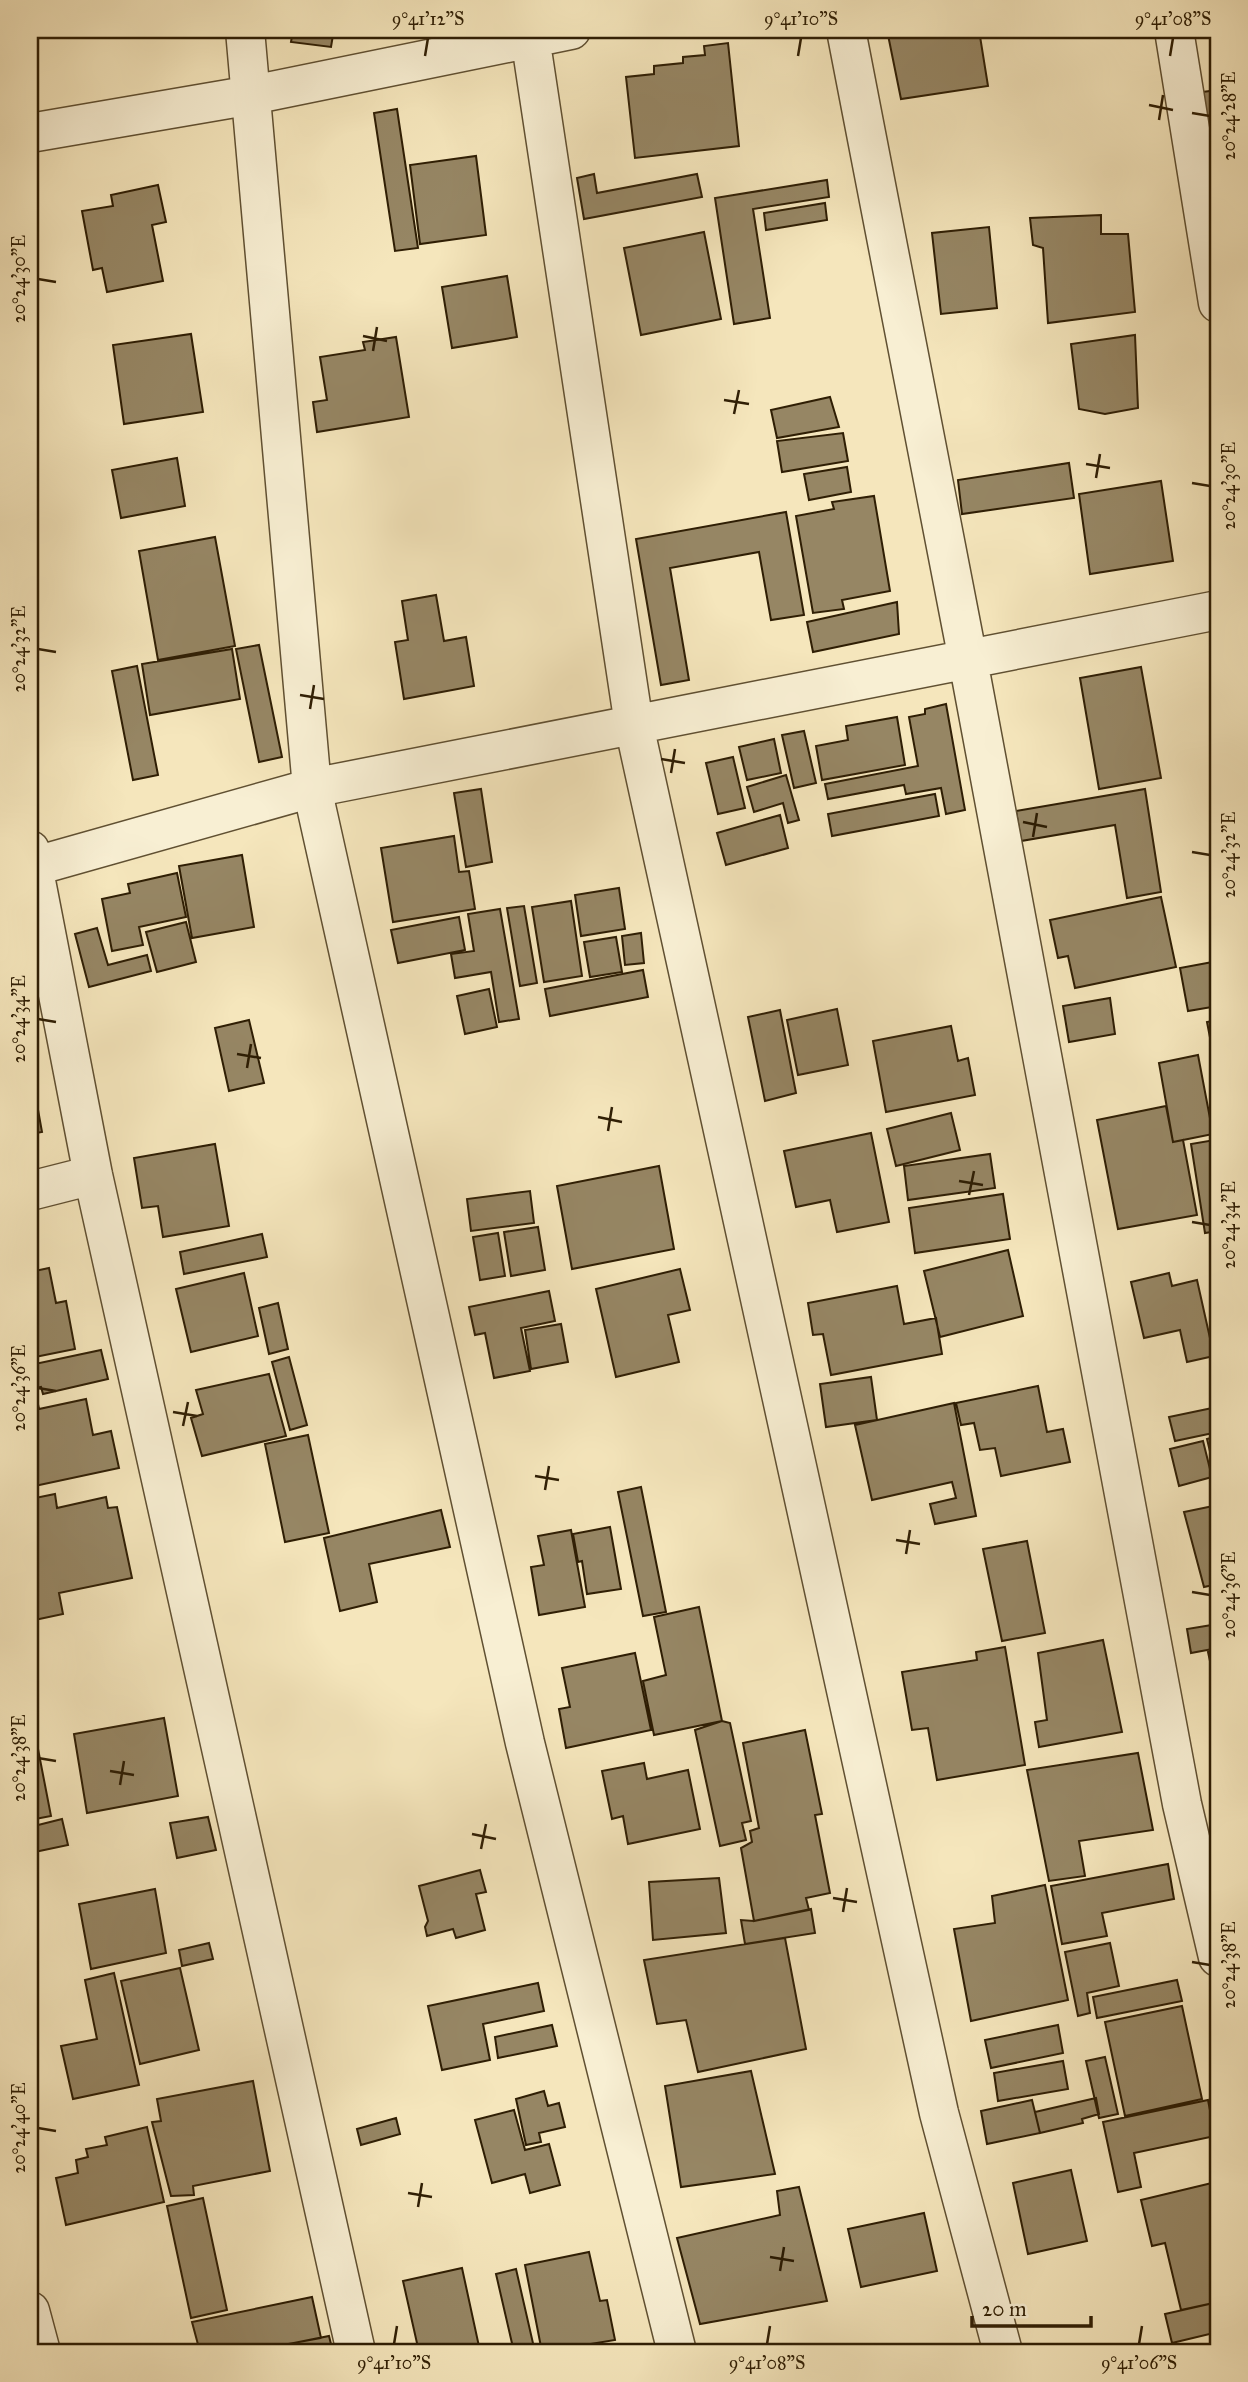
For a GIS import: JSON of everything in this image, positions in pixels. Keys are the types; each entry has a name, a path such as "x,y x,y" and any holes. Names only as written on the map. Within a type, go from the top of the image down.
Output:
{"street":[{"path":"245,30 312,788 525,1743 677,2352"},
{"path":"30,133 251,95 530,35 571,30"},
{"path":"846,30 968,660 1182,1804 1218,1957"},
{"path":"1174,30 1218,303"},
{"path":"530,35 634,725 936,2099 1003,2352"},
{"path":"356,2352 93,1175 31,858 312,788 1218,610"},
{"path":"30,1191 93,1175"},
{"path":"30,2311 41,2352"}],"building":[{"path":"293,30 359,30 357,38 333,35 331,47 291,42"},
{"path":"887,30 979,30 988,86 901,99"},
{"path":"1209,30 1218,30 1218,76 1217,76"},
{"path":"728,43 739,146 635,158 626,77 654,74 654,66 683,63 683,57 705,55 704,46"},
{"path":"1218,90 1218,122 1198,125 1194,93"},
{"path":"397,109 418,248 395,251 374,113"},
{"path":"476,156 486,235 420,244 410,165"},
{"path":"594,174 597,193 697,174 702,197 584,219 577,178"},
{"path":"827,180 829,197 753,209 770,318 734,324 715,198"},
{"path":"158,185 166,222 152,225 163,281 107,292 102,268 93,270 82,211 113,206 111,195"},
{"path":"825,203 827,220 766,230 764,213"},
{"path":"1101,215 1101,234 1128,234 1135,312 1048,323 1043,248 1033,245 1030,218"},
{"path":"989,227 997,308 941,314 932,233"},
{"path":"704,232 721,319 641,335 624,248"},
{"path":"507,276 517,337 452,348 442,287"},
{"path":"191,334 203,412 124,424 113,345"},
{"path":"1135,335 1138,408 1105,414 1079,409 1071,344"},
{"path":"396,337 409,417 317,432 313,402 327,400 320,357 365,350 363,342"},
{"path":"830,397 839,427 777,438 771,410"},
{"path":"843,433 848,461 782,472 777,441"},
{"path":"177,458 185,506 121,518 112,470"},
{"path":"1069,463 1074,498 962,514 958,480"},
{"path":"847,467 851,492 809,500 804,474"},
{"path":"1161,481 1173,561 1090,574 1079,494"},
{"path":"874,496 890,591 842,600 844,609 813,613 796,516 834,509 832,502"},
{"path":"786,512 804,615 771,620 759,552 670,568 689,680 661,685 636,539"},
{"path":"215,537 235,646 158,660 139,551"},
{"path":"436,595 444,641 466,637 474,686 404,699 395,642 408,640 402,601"},
{"path":"897,602 899,634 813,652 807,622"},
{"path":"259,645 282,757 259,762 236,649"},
{"path":"232,649 240,699 150,715 142,664"},
{"path":"137,666 158,775 133,780 112,671"},
{"path":"1141,667 1161,778 1099,789 1080,678"},
{"path":"946,704 965,810 946,814 941,788 906,794 904,785 828,799 825,784 918,766 909,717 925,714 925,709"},
{"path":"897,717 905,765 822,780 816,746 848,740 846,726"},
{"path":"804,731 816,783 794,788 782,735"},
{"path":"774,739 781,773 747,780 739,747"},
{"path":"733,757 745,808 718,814 706,763"},
{"path":"786,775 799,820 788,823 783,803 754,812 747,787"},
{"path":"481,789 492,862 466,867 454,793"},
{"path":"1145,789 1161,892 1127,898 1115,825 1021,841 1016,811"},
{"path":"935,794 939,816 832,836 828,814"},
{"path":"780,815 788,848 726,865 717,833"},
{"path":"454,836 459,872 469,871 475,909 393,922 381,848"},
{"path":"242,855 254,927 192,938 179,866"},
{"path":"177,873 186,917 139,927 143,945 112,951 102,899 130,893 128,884"},
{"path":"619,888 625,929 581,936 575,895"},
{"path":"1161,897 1176,967 1075,988 1068,956 1058,958 1050,920"},
{"path":"571,901 582,976 544,982 532,907"},
{"path":"524,906 537,983 520,986 507,908"},
{"path":"500,909 519,1019 499,1022 491,972 455,978 451,954 474,951 468,914"},
{"path":"459,917 465,950 398,963 391,930"},
{"path":"186,922 196,962 157,972 146,932"},
{"path":"97,928 108,965 147,955 151,971 89,987 75,934"},
{"path":"641,933 644,963 625,965 622,936"},
{"path":"616,937 622,972 590,977 584,942"},
{"path":"1218,961 1218,1006 1188,1011 1180,968"},
{"path":"643,970 648,997 550,1016 545,989"},
{"path":"489,989 497,1027 465,1034 457,996"},
{"path":"1110,998 1115,1034 1069,1042 1063,1006"},
{"path":"837,1009 848,1065 798,1075 787,1020"},
{"path":"780,1010 796,1093 765,1101 748,1017"},
{"path":"249,1020 264,1083 229,1091 215,1028"},
{"path":"1218,1020 1218,1079 1207,1022"},
{"path":"951,1026 958,1061 968,1058 975,1095 886,1112 873,1041"},
{"path":"1198,1055 1213,1134 1173,1142 1159,1063"},
{"path":"33,1082 42,1132 30,1134 30,1083"},
{"path":"1166,1106 1173,1142 1183,1140 1197,1215 1118,1229 1097,1120"},
{"path":"1218,1109 1218,1231 1205,1233 1191,1144 1215,1140 1210,1110"},
{"path":"951,1113 960,1150 896,1166 887,1129"},
{"path":"871,1133 889,1222 837,1232 830,1200 796,1207 784,1151"},
{"path":"215,1144 229,1226 163,1237 158,1206 142,1208 134,1158"},
{"path":"990,1154 995,1188 908,1200 904,1166"},
{"path":"659,1166 674,1249 572,1269 557,1186"},
{"path":"530,1191 534,1223 471,1231 467,1199"},
{"path":"1003,1194 1010,1239 915,1253 909,1208"},
{"path":"538,1227 545,1270 511,1276 504,1232"},
{"path":"498,1233 505,1276 480,1280 473,1237"},
{"path":"262,1234 267,1257 184,1274 180,1252"},
{"path":"1008,1250 1023,1316 940,1337 924,1271"},
{"path":"49,1268 56,1303 66,1301 75,1349 30,1358 30,1272"},
{"path":"680,1269 690,1310 668,1315 679,1362 616,1377 596,1289"},
{"path":"244,1273 258,1336 191,1352 176,1289"},
{"path":"1169,1273 1172,1286 1197,1280 1214,1356 1187,1362 1180,1330 1144,1338 1131,1282"},
{"path":"897,1286 904,1324 936,1318 942,1354 831,1375 823,1334 813,1335 808,1303"},
{"path":"549,1291 555,1321 521,1328 530,1371 494,1378 485,1333 475,1335 469,1307"},
{"path":"278,1303 288,1349 269,1354 259,1308"},
{"path":"561,1324 568,1362 531,1369 525,1330"},
{"path":"101,1350 108,1379 43,1394 41,1387 30,1389 30,1365"},
{"path":"289,1357 307,1425 290,1430 272,1362"},
{"path":"269,1374 286,1436 202,1456 191,1418 203,1414 196,1390"},
{"path":"871,1377 877,1420 826,1427 820,1384"},
{"path":"1038,1386 1047,1432 1063,1429 1070,1462 1001,1476 995,1448 980,1450 974,1423 961,1425 956,1403"},
{"path":"36,1395 39,1409 86,1399 93,1435 111,1431 119,1468 30,1487 30,1397"},
{"path":"954,1403 976,1516 935,1524 930,1504 956,1498 952,1482 872,1500 855,1425"},
{"path":"1217,1407 1218,1432 1175,1441 1169,1417"},
{"path":"308,1435 329,1533 285,1542 265,1444"},
{"path":"1218,1436 1218,1481 1217,1481 1207,1439"},
{"path":"1203,1441 1212,1477 1179,1486 1170,1449"},
{"path":"641,1487 666,1612 643,1616 618,1492"},
{"path":"55,1494 57,1508 106,1497 108,1508 117,1507 132,1578 59,1593 63,1614 30,1621 30,1499"},
{"path":"1218,1505 1218,1584 1204,1587 1184,1512"},
{"path":"441,1510 450,1547 369,1564 377,1602 340,1611 324,1538"},
{"path":"610,1527 621,1589 587,1594 582,1561 578,1562 573,1534"},
{"path":"571,1530 585,1607 539,1615 531,1567 544,1565 538,1536"},
{"path":"1027,1541 1045,1633 1002,1641 983,1549"},
{"path":"699,1607 722,1721 654,1735 643,1681 666,1675 654,1617"},
{"path":"1218,1624 1218,1648 1191,1653 1187,1629"},
{"path":"1103,1640 1122,1732 1039,1747 1035,1722 1047,1720 1038,1653"},
{"path":"1005,1647 1025,1765 937,1780 928,1728 912,1730 902,1672 977,1660 976,1652"},
{"path":"1218,1650 1218,1692 1217,1693 1208,1652"},
{"path":"635,1653 651,1730 566,1748 559,1709 570,1707 562,1668"},
{"path":"164,1718 178,1796 87,1813 74,1734"},
{"path":"722,1721 730,1723 751,1821 742,1823 746,1840 720,1846 695,1730"},
{"path":"805,1730 822,1814 815,1815 830,1893 806,1898 809,1910 754,1921 741,1848 752,1842 750,1831 759,1828 743,1743"},
{"path":"38,1749 51,1816 30,1820 30,1751"},
{"path":"1138,1753 1153,1830 1079,1841 1085,1876 1049,1881 1027,1770"},
{"path":"644,1763 647,1779 688,1770 700,1829 628,1844 623,1816 612,1819 602,1771"},
{"path":"208,1817 216,1850 177,1858 170,1823"},
{"path":"62,1819 68,1845 30,1853 30,1827"},
{"path":"1168,1864 1174,1899 1102,1913 1107,1936 1062,1944 1051,1886"},
{"path":"480,1870 486,1892 476,1894 485,1930 456,1938 453,1929 427,1936 425,1927 428,1921 419,1886"},
{"path":"719,1878 726,1933 653,1940 649,1882"},
{"path":"1045,1885 1068,2000 971,2021 954,1929 995,1923 992,1896"},
{"path":"155,1889 166,1953 91,1969 79,1904"},
{"path":"811,1909 815,1933 745,1944 741,1920 754,1921"},
{"path":"785,1938 806,2049 698,2072 686,2020 657,2024 644,1960"},
{"path":"209,1943 213,1959 182,1966 179,1950"},
{"path":"1110,1943 1119,1986 1087,1993 1090,2013 1078,2016 1065,1952"},
{"path":"180,1968 199,2050 140,2064 121,1981"},
{"path":"114,1973 139,2085 73,2099 61,2046 97,2039 85,1980"},
{"path":"1177,1980 1182,2001 1097,2018 1093,1997"},
{"path":"538,1983 544,2011 483,2024 490,2060 442,2070 428,2006"},
{"path":"1182,2006 1202,2099 1125,2116 1105,2022"},
{"path":"552,2025 557,2046 498,2058 495,2037"},
{"path":"1058,2025 1063,2053 991,2068 985,2040"},
{"path":"1105,2057 1118,2114 1099,2118 1086,2061"},
{"path":"1063,2061 1068,2089 998,2101 994,2073"},
{"path":"751,2071 775,2174 681,2187 665,2086"},
{"path":"253,2081 270,2171 193,2186 194,2195 171,2196 152,2122 161,2121 157,2099"},
{"path":"544,2091 548,2106 559,2103 565,2127 539,2133 541,2142 526,2145 516,2099"},
{"path":"1096,2098 1099,2114 1082,2119 1083,2123 1040,2133 1035,2112"},
{"path":"1032,2100 1040,2133 987,2144 981,2111"},
{"path":"1208,2100 1215,2136 1134,2153 1141,2187 1118,2192 1103,2122"},
{"path":"514,2110 525,2150 549,2144 560,2185 530,2193 525,2174 492,2183 475,2120"},
{"path":"396,2118 400,2134 361,2145 357,2129"},
{"path":"147,2127 164,2202 66,2225 56,2178 78,2173 76,2160 88,2157 86,2149 107,2145 105,2137"},
{"path":"1071,2170 1087,2241 1028,2254 1013,2183"},
{"path":"1216,2182 1218,2302 1181,2310 1165,2243 1152,2246 1141,2200"},
{"path":"799,2187 827,2301 700,2324 677,2238 780,2215 777,2191"},
{"path":"203,2198 227,2310 191,2318 167,2206"},
{"path":"924,2213 937,2271 861,2287 848,2229"},
{"path":"589,2252 600,2301 607,2300 615,2340 542,2352 525,2265"},
{"path":"462,2268 480,2351 419,2352 403,2281"},
{"path":"516,2269 535,2352 514,2352 496,2274"},
{"path":"312,2297 321,2338 245,2352 200,2352 192,2322"},
{"path":"1218,2302 1218,2332 1172,2343 1165,2314"},
{"path":"329,2336 333,2352 259,2350"}]}
